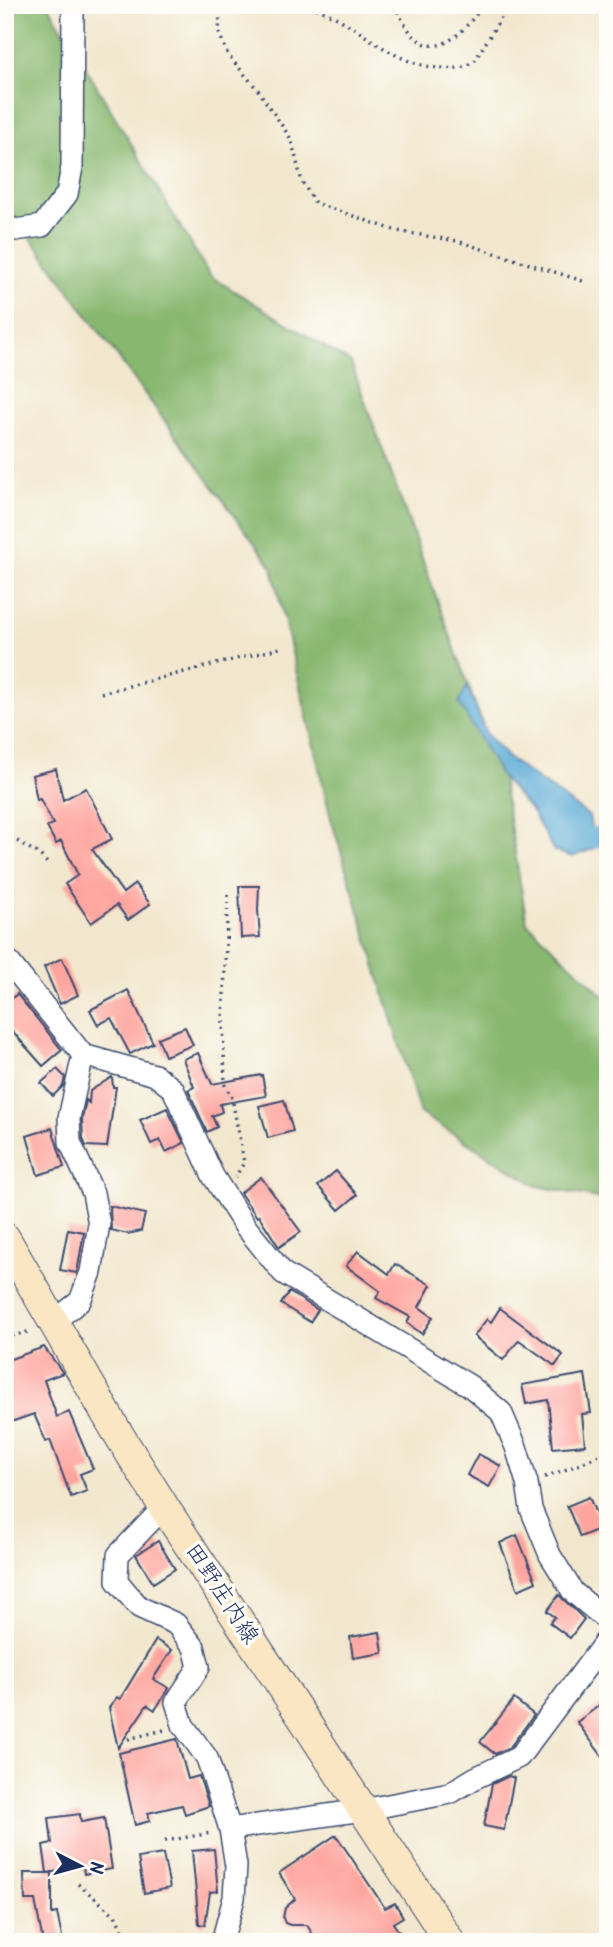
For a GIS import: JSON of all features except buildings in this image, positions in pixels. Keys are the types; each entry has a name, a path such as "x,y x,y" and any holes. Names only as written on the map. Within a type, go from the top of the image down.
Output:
{"main road":[{"name":"田野庄内線","path":"5,1238 164,1507 450,1942"}],"street":[{"path":"5,225 15,230 42,226 66,194 72,167 73,5"},
{"path":"5,957 83,1055 156,1075 173,1089 213,1176 245,1226 283,1273 470,1386 500,1412 516,1447 531,1508 550,1555 573,1592 608,1621"},
{"path":"53,1322 80,1301 91,1272 99,1224 93,1193 70,1142 69,1118 83,1055"},
{"path":"164,1507 118,1555 117,1581 139,1607 176,1624 194,1647 199,1667 176,1702 183,1725 207,1758 230,1829 236,1866 234,1898 222,1942"},
{"path":"230,1829 363,1810 450,1793 519,1758 608,1638"}],"path":[{"path":"223,5 219,33 228,55 258,90 291,139 302,182 315,203 397,232 457,241 586,282"},
{"path":"310,5 342,21 407,62 430,68 457,70 475,60 509,5"},
{"path":"395,5 410,34 425,43 436,45 454,38 484,5"},
{"path":"101,693 284,647"},
{"path":"5,834 39,854 48,865"},
{"path":"224,1194 244,1163 232,1098 225,1085 223,1019 228,894"},
{"path":"527,1483 579,1465 608,1451"},
{"path":"128,1739 183,1725"},
{"path":"165,1841 230,1829"},
{"path":"78,1884 115,1915 128,1942"}],"green space":[{"path":"5,5 48,5 210,276 351,363 502,778 527,923 608,1000 608,1200 537,1186 420,1113 330,815 272,567 5,203"}],"water":[{"path":"467,686 486,734 509,759 589,816 595,848 572,857 554,851 532,812 502,778 459,703"}],"waterway":[{"path":"593,838 608,835"}]}
